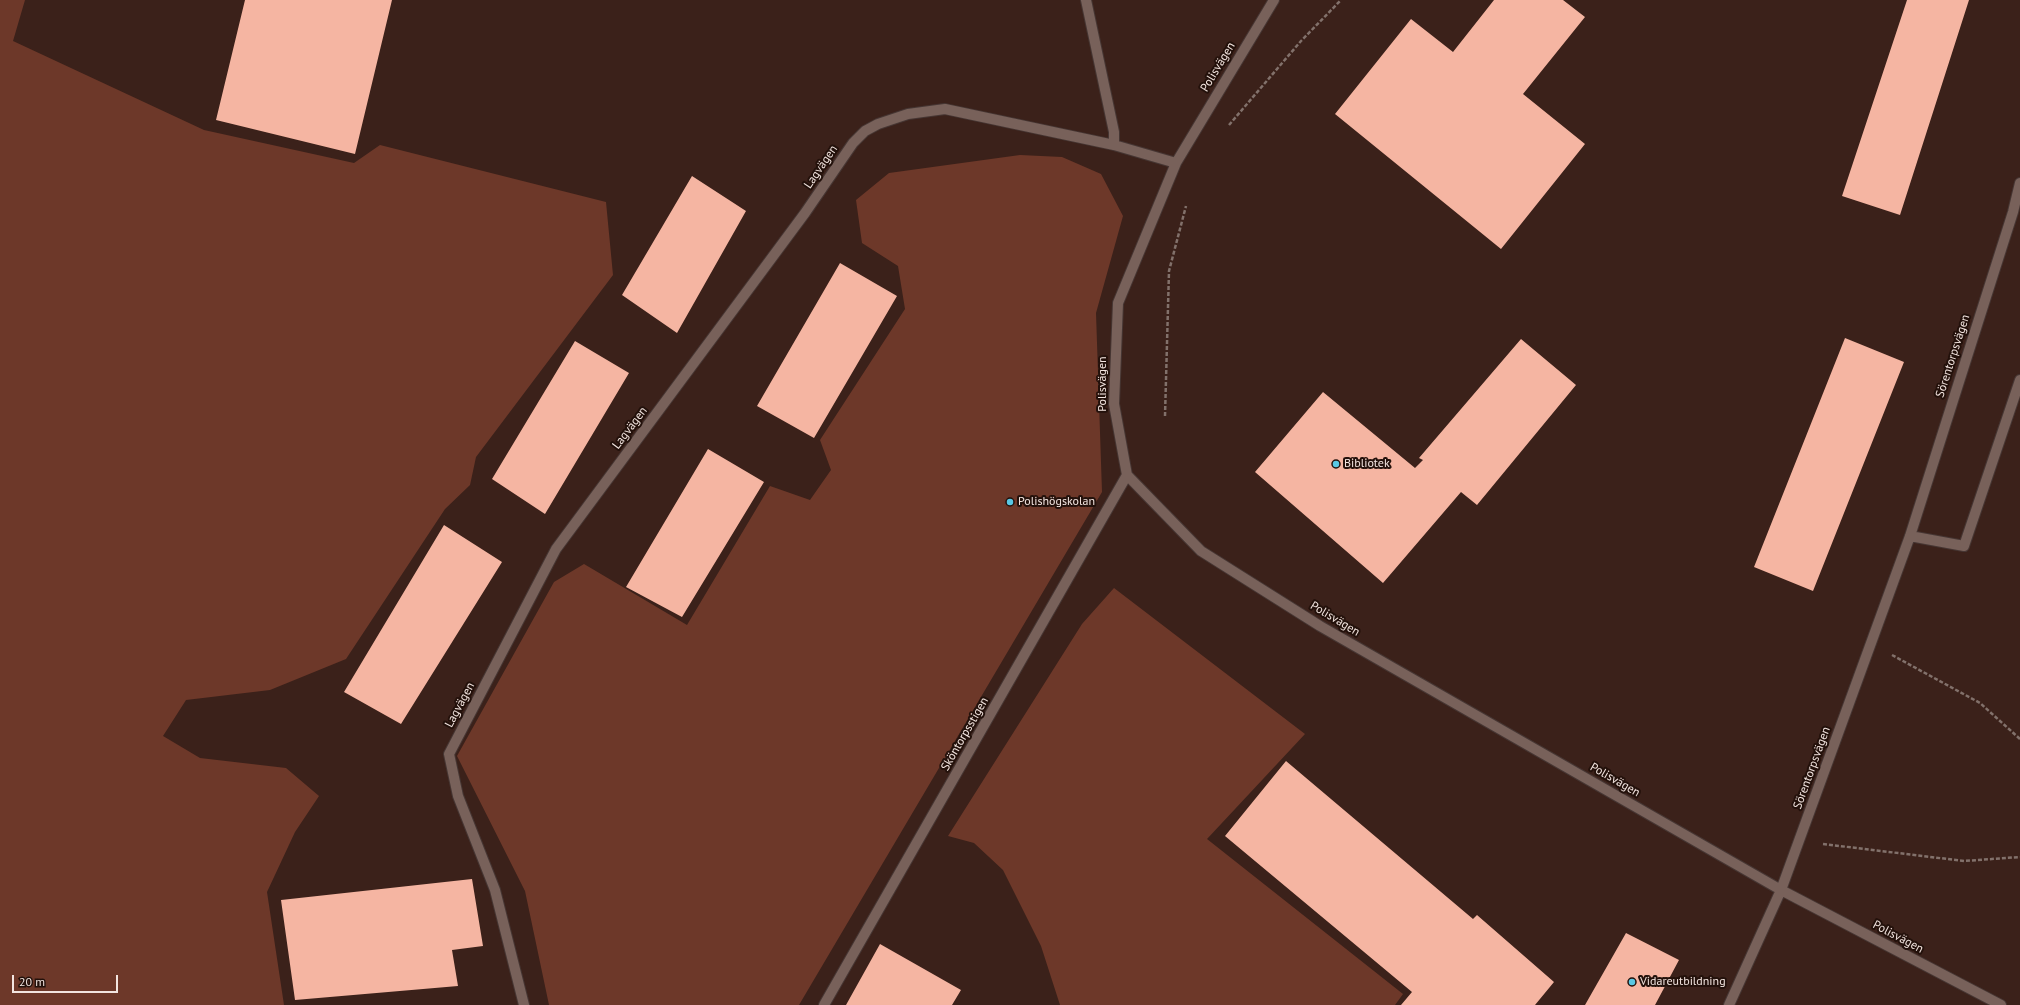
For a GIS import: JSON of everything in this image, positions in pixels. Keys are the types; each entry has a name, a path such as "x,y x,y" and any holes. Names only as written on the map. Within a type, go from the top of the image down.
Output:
{"street":[{"path":"1086,0 1114,132 1114,145"},
{"name":"Polisvägen","path":"1274,0 1176,163 1118,303 1114,404 1128,475 1201,551 1320,626 1781,890 2001,1005"},
{"name":"Lagvägen","path":"524,1005 495,890 458,796 449,754 556,549 800,220 853,143 865,131 908,114 945,109 1114,145 1176,163"},
{"name":"Sörentorpsvägen","path":"1730,1005 1781,890 1910,536 2013,212 2020,183"},
{"path":"1910,536 1964,546 2020,380"},
{"name":"Sköntorpsstigen","path":"824,1005 1128,475"}],"path":[{"path":"1225,131 1301,41 1341,0"},
{"path":"1165,416 1169,271 1186,205"},
{"path":"1871,644 1980,703 2020,739"},
{"path":"1799,841 1964,861 2020,858"}],"shaded area":[{"name":"Polishögskolan","path":"0,0 2020,0 2020,1005 0,1005"},
{"path":"0,0 25,0 13,41 204,130 354,163 380,145 606,202 613,275 476,457 470,485 445,509 346,659 270,690 186,700 163,736 200,758 286,768 319,796 295,832 267,892 284,1005 0,1005"},
{"path":"1020,155 1062,157 1101,174 1123,216 1096,313 1102,492 799,1005 549,1005 525,891 457,756 554,582 584,564 687,625 770,486 810,500 831,470 820,440 905,309 898,266 862,243 856,200 889,173"},
{"path":"1114,588 1305,734 1207,839 1403,994 1395,1005 1060,1005 1041,946 1003,870 974,843 948,836 1082,624"}],"building":[{"path":"245,0 392,0 355,154 216,120"},
{"path":"1494,0 1563,0 1585,17 1523,94 1585,144 1501,249 1335,114 1411,19 1453,52"},
{"path":"1907,0 1969,0 1900,215 1842,196"},
{"path":"692,176 746,211 677,333 622,295"},
{"path":"840,263 897,296 814,438 757,406"},
{"path":"1845,338 1904,362 1813,591 1754,567"},
{"name":"Bibliotek","path":"1521,339 1576,385 1477,505 1461,492 1383,583 1255,472 1323,392 1415,468 1423,460 1419,458"},
{"path":"575,341 629,373 545,514 492,479"},
{"path":"708,449 764,482 682,617 626,587"},
{"path":"444,525 502,562 401,724 344,692"},
{"path":"1286,761 1473,919 1477,915 1554,982 1535,1005 1401,1005 1412,992 1225,836"},
{"path":"472,879 483,946 452,950 458,986 295,1000 281,900"},
{"name":"Vidareutbildning","path":"1626,933 1679,960 1655,1005 1585,1005"},
{"path":"880,944 961,990 952,1005 846,1005"}],"place":[{"name":"Bibliotek","path":"1336,464"},
{"name":"Polishögskolan","path":"1010,502"},
{"name":"Vidareutbildning","path":"1632,982"}]}
